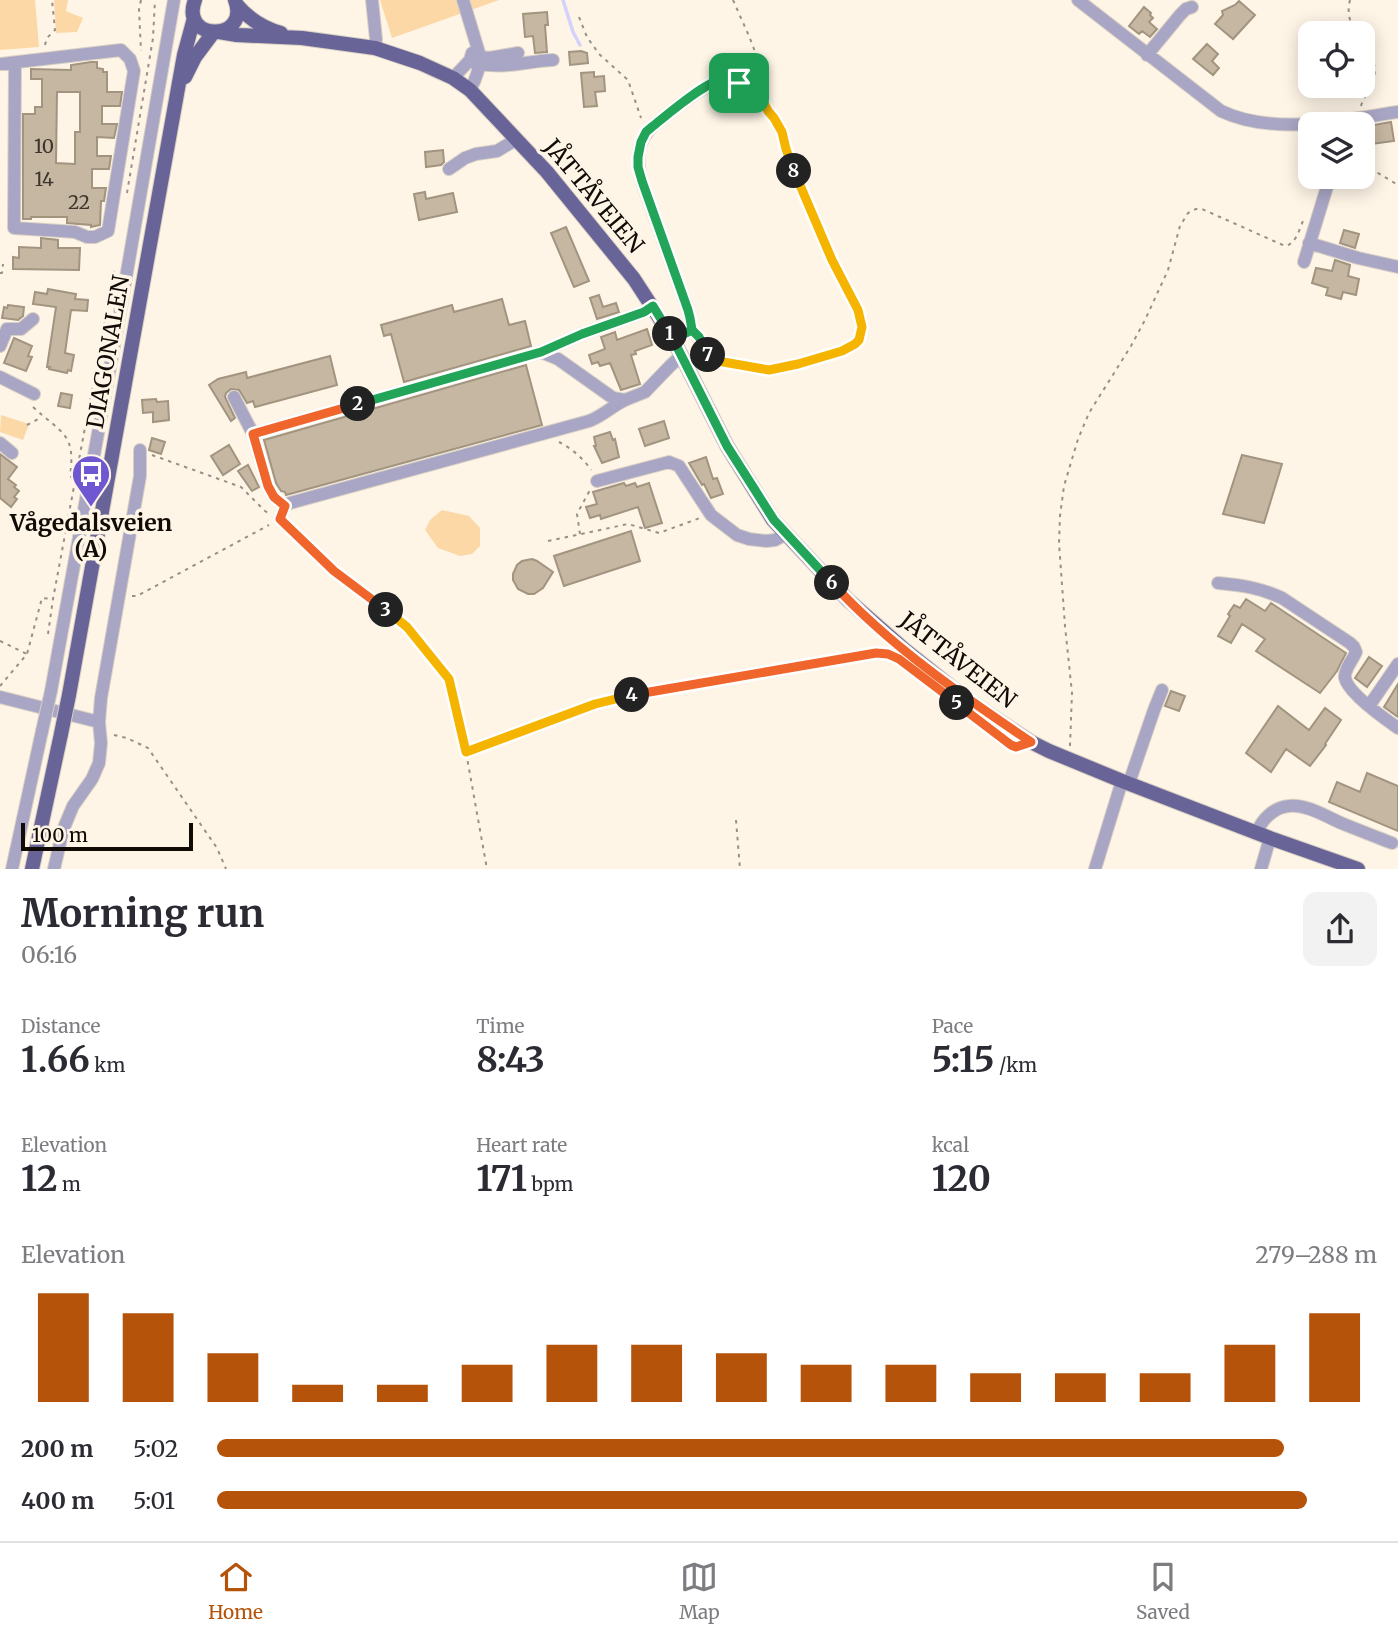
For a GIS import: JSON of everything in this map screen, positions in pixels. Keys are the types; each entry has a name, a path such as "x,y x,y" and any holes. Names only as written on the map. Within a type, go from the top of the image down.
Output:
{"main road":[{"name":"DIAGONALEN","path":"33,869 69,695 184,55 194,18 192,12 195,0"},
{"name":"DIAGONALEN","path":"178,90 195,57 216,32 225,30 233,23 236,17 236,2"},
{"name":"JÅTTÅVEIEN","path":"236,2 248,18 270,30 302,38"},
{"path":"194,18 202,29 216,32"},
{"name":"JÅTTÅVEIEN","path":"216,32 302,38 375,48 420,63 453,78 470,90 556,183 634,279 673,339 727,446 774,520 848,600 965,698 1031,742 1125,782 1358,869"}],"street":[{"path":"12,869 51,691 174,0"},
{"path":"372,0 375,48"},
{"path":"463,0 475,56 476,78 470,90"},
{"path":"1078,0 1221,111 1233,117 1260,123 1298,124"},
{"path":"1147,55 1180,15 1192,7"},
{"path":"0,64 42,60 68,62 121,50 130,59 134,71 108,231 95,237 87,237 75,232 14,228 15,63"},
{"path":"475,56 489,58 518,53"},
{"path":"475,56 499,66 553,60"},
{"path":"453,78 475,56"},
{"path":"712,360 692,330 688,310 642,181 638,167 639,149 646,132 697,93 721,79 739,83 763,101"},
{"path":"1375,115 1398,112"},
{"name":"JÅTTÅVEIEN","path":"449,169 465,158 497,151 517,139"},
{"path":"1304,262 1326,189"},
{"path":"1309,243 1398,267"},
{"path":"253,434 541,352 644,312 653,306"},
{"path":"0,346 7,329 21,329 33,319"},
{"path":"673,339 692,330"},
{"path":"541,352 558,359 612,398 625,400"},
{"path":"280,519 285,506 290,503 589,421 625,400 645,393 682,355"},
{"path":"0,377 34,394"},
{"path":"234,397 253,434 268,486 274,497 285,506"},
{"path":"0,443 12,453"},
{"path":"54,869 63,830 73,806 92,779 99,763 101,698 140,476 140,450"},
{"path":"597,481 669,463 679,466 711,515 737,535 766,541 786,534"},
{"path":"1218,583 1271,593 1350,643 1356,652 1346,670 1346,681 1369,706 1398,728"},
{"path":"1369,706 1398,664"},
{"path":"1095,869 1125,782 1163,690"},
{"path":"1,698 100,727"},
{"path":"1261,869 1263,835 1259,826 1270,813 1280,808 1291,806 1308,809 1392,843"}],"path":[{"path":"42,60 47,38 55,30 52,0"},
{"path":"130,59 142,50 139,9 141,0"},
{"path":"127,196 153,37 155,0"},
{"path":"712,360 769,370 798,364 842,351 855,344 861,335 862,327 858,310 832,260 788,156 780,128 763,101 754,49 733,0"},
{"path":"1350,0 1350,21"},
{"path":"579,17 587,37 599,54 628,80 646,132"},
{"path":"1375,172 1398,186"},
{"path":"1066,758 1071,743 1072,693 1059,543 1060,516 1078,439 1090,413 1145,320 1168,270 1176,235 1188,213 1202,209 1285,246 1293,242 1306,212"},
{"path":"1,698 27,654 42,598 53,599 116,262"},
{"path":"0,273 3,264"},
{"path":"34,394 31,405 69,441 72,449 70,477 75,480"},
{"path":"27,425 43,416"},
{"path":"554,440 568,446 588,465 597,481 577,514 580,534"},
{"path":"140,450 241,487 265,511 280,519 334,571 415,636 449,679 466,752 487,869"},
{"path":"548,541 628,524 659,533 711,515"},
{"path":"119,596 137,596 280,519"},
{"path":"0,641 27,654"},
{"path":"466,752 595,704 626,696 876,653 888,654"},
{"path":"100,727 148,748 217,848 226,869"},
{"path":"736,820 740,869"}],"shaded area":[{"path":"0,0 35,0 39,47 0,50"},
{"path":"54,0 68,0 66,11 83,18 77,32 56,33"},
{"path":"380,0 499,0 392,38"},
{"path":"1,415 29,424 23,440 0,432"},
{"path":"442,510 469,516 480,528 480,546 472,554 460,556 438,548 425,530 430,520"}],"building":[{"path":"1239,1 1255,15 1233,39 1215,24 1223,15 1222,11"},
{"path":"1144,7 1153,18 1149,22 1157,29 1150,37 1142,31 1139,34 1129,26"},
{"path":"547,12 547,52 535,53 533,36 525,37 523,14"},
{"path":"1207,44 1218,54 1212,61 1219,68 1213,75 1193,59"},
{"path":"569,52 587,53 588,63 570,65"},
{"path":"97,62 97,68 107,72 107,92 122,92 120,106 102,106 102,124 117,124 114,138 97,137 97,156 111,156 109,169 92,169 92,188 106,188 104,201 101,201 100,225 91,227 67,223 67,217 23,219 23,114 35,114 35,107 42,107 42,79 31,79 31,69 71,70 71,65","holes":["57,92 80,92 80,132 75,132 75,164 56,163"]},
{"path":"594,72 594,77 604,76 605,91 595,92 597,106 584,107 581,73"},
{"path":"1391,122 1394,141 1375,143 1375,125"},
{"path":"443,150 444,162 441,165 426,167 425,152"},
{"path":"425,192 426,199 453,193 457,212 419,220 414,194"},
{"path":"566,227 589,281 574,287 551,233"},
{"path":"1344,230 1359,234 1355,248 1340,243"},
{"path":"41,238 58,240 58,248 80,248 79,270 13,269 13,257 19,258 19,247 41,248"},
{"path":"1335,260 1350,265 1348,276 1359,279 1356,295 1343,292 1341,299 1326,295 1328,288 1312,283 1316,268 1332,271"},
{"path":"48,289 76,294 75,299 88,300 87,311 71,310 65,353 74,355 71,371 68,370 67,373 47,367 56,307 33,304 35,292 47,294"},
{"path":"599,295 603,307 616,303 619,312 597,319 590,298"},
{"path":"502,299 509,325 525,321 531,346 404,382 391,334 384,336 381,325 452,305 454,312"},
{"path":"8,305 24,307 23,316 18,320 2,318 4,307 7,308"},
{"path":"647,329 652,345 631,355 640,384 621,390 610,363 600,366 598,362 592,364 589,355 605,349 601,337 615,332 617,340"},
{"path":"14,338 32,346 28,356 32,357 26,371 4,363"},
{"path":"330,356 337,385 255,407 253,401 247,403 239,390 231,389 225,397 235,418 231,421 209,385 218,379 246,372 247,378"},
{"path":"526,365 542,425 286,495 276,483 264,440"},
{"path":"61,393 72,395 70,408 58,406"},
{"path":"156,399 157,402 168,401 169,420 153,422 153,412 143,413 142,400"},
{"path":"664,421 669,438 645,446 639,429"},
{"path":"610,432 613,440 615,439 619,457 602,463 594,446 594,437"},
{"path":"152,438 165,442 161,454 149,450"},
{"path":"229,445 240,464 223,475 211,456"},
{"path":"0,454 17,467 8,479 19,491 11,507 0,498"},
{"path":"1242,455 1282,464 1264,523 1223,514"},
{"path":"706,457 713,479 717,478 723,494 711,498 689,463"},
{"path":"248,465 259,487 252,491 238,471"},
{"path":"624,483 626,486 635,483 637,487 649,483 662,523 645,528 638,507 601,519 600,515 590,518 586,507 597,504 593,492"},
{"path":"631,531 640,561 564,586 554,556"},
{"path":"532,559 553,572 543,588 534,594 528,594 518,589 513,574 522,561"},
{"path":"1246,599 1265,611 1271,603 1346,653 1337,671 1320,693 1256,651 1265,639 1242,624 1231,643 1218,636 1234,605 1240,608"},
{"path":"1369,657 1382,666 1367,687 1355,678"},
{"path":"1398,684 1398,717 1384,707"},
{"path":"1171,691 1185,696 1179,711 1165,706"},
{"path":"1278,706 1309,730 1325,708 1341,720 1310,766 1286,749 1271,772 1246,753"},
{"path":"1367,773 1398,786 1398,831 1329,802 1337,782 1360,792"}],"waterway":[{"path":"563,0 580,45"}],"place":[{"name":"Vågedalsveien (A)","path":"91,508"}],"route":[{"path":"739,83 721,79 709,85 646,132 639,149 638,167 642,181 688,310 692,330 673,339 653,306 644,312 541,352 253,434 268,486 274,497 285,506 280,519 334,571 407,627 449,679 466,752 595,704 626,696 876,653 899,659 1011,745 1016,747 1031,742 965,698 905,650 848,600 774,520 727,446 673,339 692,330 712,360 769,370 842,351 855,344 861,335 862,327 853,297 832,260 788,156 780,128 763,101 739,83"}]}
